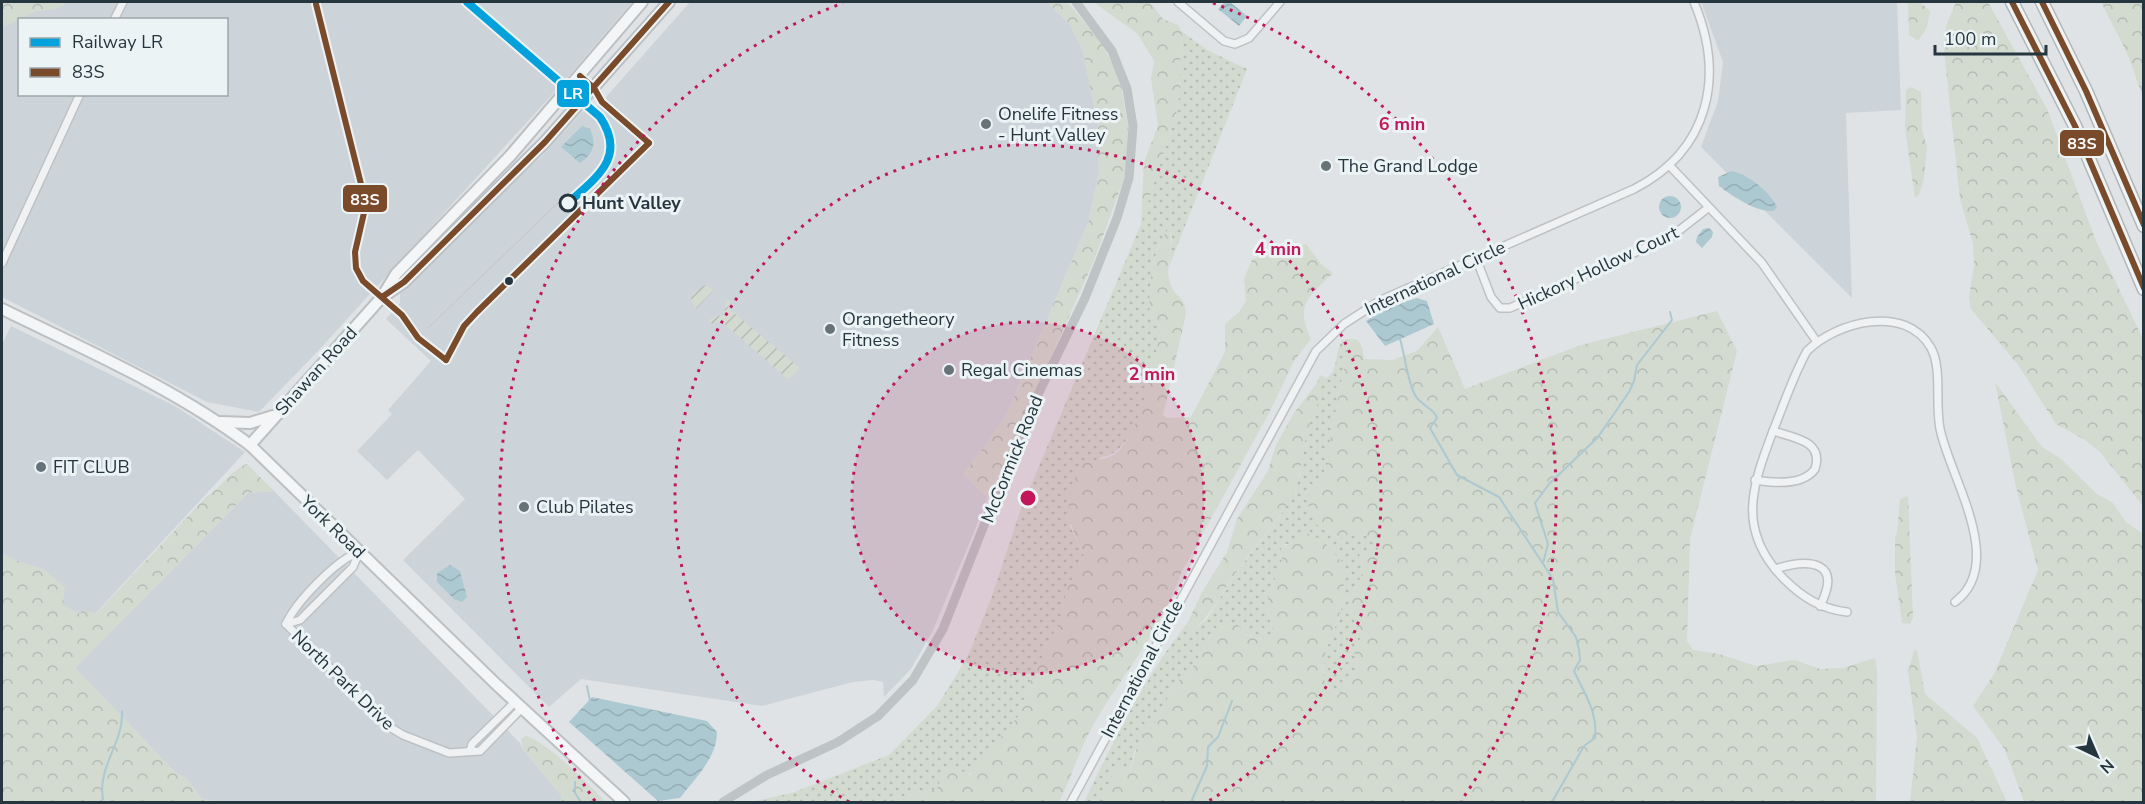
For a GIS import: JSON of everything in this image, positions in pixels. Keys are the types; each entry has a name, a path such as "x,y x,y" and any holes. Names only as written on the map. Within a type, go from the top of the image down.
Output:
{"highway":[{"path":"2012,2 2076,126 2144,289"},
{"path":"2042,2 2086,91 2144,226"}],"main road":[{"name":"Shawan Road","path":"249,445 382,297 396,274 485,182 642,2"},
{"name":"Shawan Road","path":"382,297 404,282 495,193 582,102 669,2"},
{"name":"McCormick Road","path":"723,802 733,801 767,775 854,733 891,704 924,666 943,629 1026,419 1085,298 1124,198 1132,159 1133,126 1127,89 1120,69 1103,37 1076,2"},
{"path":"485,182 495,193"},
{"name":"York Road","path":"2,309 135,374 218,421 249,445 518,705 624,802"},
{"path":"218,421 250,423 276,415"}],"street":[{"path":"115,18 123,2"},
{"path":"1178,2 1224,41 1235,44 1249,38 1280,2"},
{"name":"International Circle","path":"1071,802 1316,351 1344,324 1368,306 1634,189 1669,165 1696,131 1706,106 1710,84 1710,57 1694,2"},
{"path":"2,263 79,96"},
{"path":"1669,165 1762,263 1817,342"},
{"name":"Hickory Hollow Court","path":"1476,258 1491,297 1500,308 1510,308 1672,236 1708,208"},
{"path":"1847,612 1820,606 1806,598 1775,569 1759,538 1753,518 1752,496 1755,480 1799,366 1817,342 1854,325 1894,322 1909,326 1931,348 1936,370 1939,428 1946,456 1970,514 1976,544 1973,580 1967,593 1955,602"},
{"path":"1755,480 1775,482 1804,479 1815,470 1817,453 1814,447 1808,442 1773,431"},
{"name":"North Park Drive","path":"286,624 300,620 355,565 359,552"},
{"name":"North Park Drive","path":"286,624 292,611 346,556 359,552"},
{"path":"1775,569 1813,562 1821,567 1828,578 1829,589 1820,606"},
{"name":"North Park Drive","path":"286,624 392,730 449,753 470,751 472,744 518,705"}],"shaded area":[{"path":"2,2 632,2 560,86 318,351 259,412 207,402 2,297"},
{"path":"690,2 1047,2 1069,23 1083,51 1097,120 1099,172 1088,223 1005,418 964,474 988,498 933,630 911,669 884,697 883,682 873,680 853,682 762,706 581,679 549,707 403,560 465,499 418,450 387,480 357,451 392,414 388,410 431,361 386,319 400,303 400,290 486,205 541,157 581,113 590,107 598,106"},
{"path":"1701,2 1897,2 1901,110 1846,113 1852,298 1701,147 1718,101 1723,62"},
{"path":"11,326 175,406 245,452 59,653 2,598 2,344"},
{"path":"274,491 520,743 523,750 561,795 562,802 223,802 202,799 187,779 175,772 75,668 248,493"}],"green space":[{"path":"2,2 70,2 55,9 37,11 18,18 3,27"},
{"path":"1047,2 1069,4 1100,41 1119,76 1128,126 1127,170 1095,258 988,498 964,474 1005,418 1088,223 1099,172 1097,120 1083,51 1069,23"},
{"path":"1093,2 1150,2 1163,19 1178,25 1182,32 1178,108 1141,224 1144,162 1158,126 1151,78 1154,61 1137,33"},
{"path":"1908,2 1920,2 1930,11 1927,27 1918,41 1909,35"},
{"path":"1956,2 1988,2 2047,109 2096,241 2143,339 2143,506 2100,452 2085,440 2056,424 2019,366 1971,309 1969,297 1974,266 1973,244 1960,199 1944,51 1946,26"},
{"path":"2101,2 2143,2 2143,98 2128,55"},
{"path":"1182,32 1209,51 1247,69 1168,269 1172,237 1169,229 1158,248 1152,270 1150,315 1161,327 1144,403 1126,440 1115,452 1101,457 1070,526 1084,556 1067,589 1060,620 1028,686 1019,715 975,771 937,789 886,802 755,801 792,793 889,755 937,706 969,654 992,596 1019,514 1141,224 1178,108"},
{"path":"1911,87 1921,92 1922,130 1927,146 1924,179 1919,195 1915,198 1905,129 1906,90"},
{"path":"1169,228 1171,242 1168,264 1169,279 1173,290 1184,304 1186,314 1163,415 1167,418 1191,417 1225,352 1225,324 1239,312 1246,301 1244,279 1252,260 1271,249 1292,249 1306,244 1322,265 1333,273 1311,295 1304,309 1306,327 1311,339 1294,361 1268,415 1181,573 1162,616 1088,735 1059,802 886,802 937,789 943,773 954,767 970,775 1019,715 1028,686 1060,620 1067,589 1084,556 1073,530 1069,510 1071,491 1081,464 1112,456 1122,448 1138,417 1145,397 1161,327 1150,315 1150,282 1159,246"},
{"path":"705,285 714,290 696,309 691,299 693,293"},
{"path":"728,299 731,303 727,307 800,368 789,380 721,321 712,324 709,321 713,317 725,315 725,303"},
{"path":"1717,311 1737,351 1690,539 1687,641 1693,650 1719,654 1756,666 1795,660 1820,669 1843,668 1875,658 1877,671 1876,802 1102,802 1108,784 1119,768 1126,774 1129,773 1140,738 1148,727 1156,722 1174,685 1191,670 1211,636 1223,624 1236,623 1252,637 1261,639 1274,636 1266,604 1282,560 1281,546 1295,543 1296,532 1311,534 1325,543 1344,564 1342,606 1324,658 1324,680 1328,691 1337,695 1344,692 1357,670 1354,652 1362,635 1352,615 1350,600 1363,572 1359,551 1375,551 1380,548 1376,537 1351,534 1340,538 1315,524 1307,502 1310,494 1322,483 1348,346 1353,339 1358,340 1362,347 1364,359 1392,360 1417,351 1438,327 1465,389 1581,345"},
{"path":"1353,339 1348,346 1322,484 1309,499 1315,518 1323,528 1340,538 1351,534 1376,537 1380,548 1375,551 1359,552 1363,572 1350,600 1352,615 1362,635 1354,652 1357,670 1344,692 1337,695 1328,692 1323,669 1342,606 1341,559 1333,555 1325,543 1285,544 1281,546 1282,560 1266,604 1274,637 1262,639 1253,637 1236,623 1211,636 1191,670 1174,685 1156,722 1148,727 1134,753 1129,773 1126,774 1119,768 1102,802 1084,802 1131,709 1172,643 1188,622 1190,632 1206,620 1238,570 1280,516 1300,475 1304,442 1320,392 1317,383 1320,375 1326,378 1330,375 1343,340"},
{"path":"1995,382 2042,447 2061,459 2097,494 2112,502 2126,522 2143,534 2143,802 2024,802 2005,750 1973,706 1994,674 2038,570 2016,487"},
{"path":"1317,383 1319,398 1309,426 1299,477 1293,493 1281,514 1237,571 1210,612 1190,633 1188,622 1202,592 1227,552 1237,519 1268,471 1276,445 1294,413"},
{"path":"247,464 274,491 248,493 75,668 175,772 187,779 202,799 223,802 2,802 2,552 12,559 43,569 65,587 63,605 80,614 82,611 93,612 95,615 206,497 237,469"},
{"path":"1908,496 1913,617 1910,624 1902,623 1895,573 1895,537 1900,499"},
{"path":"1917,650 1925,694 1977,738 2007,802 1910,802 1917,737 1908,671 1914,651"},
{"path":"526,736 557,755 606,802 562,802 561,795 523,750 521,739"}],"water":[{"path":"1225,2 1230,2 1247,16 1239,26 1218,9"},
{"path":"582,126 590,129 593,144 591,152 580,163 561,147"},
{"path":"1732,171 1752,180 1764,190 1777,207 1774,211 1752,206 1719,186 1718,177"},
{"path":"1670,196 1678,199 1681,207 1678,215 1670,218 1662,215 1659,207 1662,199"},
{"path":"1709,228 1713,232 1712,237 1702,248 1696,242 1697,237 1703,229"},
{"path":"1417,298 1427,301 1434,324 1385,346 1366,321 1385,308"},
{"path":"450,565 460,571 467,597 462,602 454,599 437,582 437,573"},
{"path":"592,697 707,721 717,732 709,759 680,798 658,801 569,722"}],"waterway":[{"path":"1543,563 1548,544 1535,503 1549,484 1598,437 1629,392 1637,365 1672,320 1670,312"},
{"path":"1400,339 1412,389 1417,398 1437,418 1430,428 1457,475 1499,497 1553,579 1558,612 1576,637 1580,660 1574,671 1592,711 1595,738 1584,746 1552,802"},
{"path":"587,686 590,701"},
{"path":"1191,802 1207,766 1208,747 1218,737 1232,701"},
{"path":"100,802 103,799 102,787 107,765 122,722 122,711"},
{"path":"575,782 575,793 581,802"}],"tram line":[{"path":"428,328 563,198"}],"rail line":[{"name":"LR","path":"467,2 600,117 608,131 610,144 605,165 598,175 568,203"}],"transit line":[{"name":"83S","path":"382,297 404,282 545,142 669,2"},
{"name":"83S","path":"2012,2 2075,126 2144,288"},
{"name":"83S","path":"2042,2 2086,91 2144,225"},
{"name":"83S","path":"316,4 366,204 355,252 356,268 363,281 402,315 418,338 446,360"},
{"name":"83S","path":"580,76 594,88 602,102 649,143"},
{"name":"83S","path":"446,360 464,326 477,312 649,143"}],"place":[{"name":"Onelife Fitness - Hunt Valley","path":"986,124"},
{"name":"The Grand Lodge","path":"1326,166"},
{"name":"Hunt Valley","path":"568,203"},
{"name":"Orangetheory Fitness","path":"830,329"},
{"name":"Regal Cinemas","path":"949,370"},
{"name":"FIT CLUB","path":"41,467"},
{"name":"Club Pilates","path":"524,507"}]}
